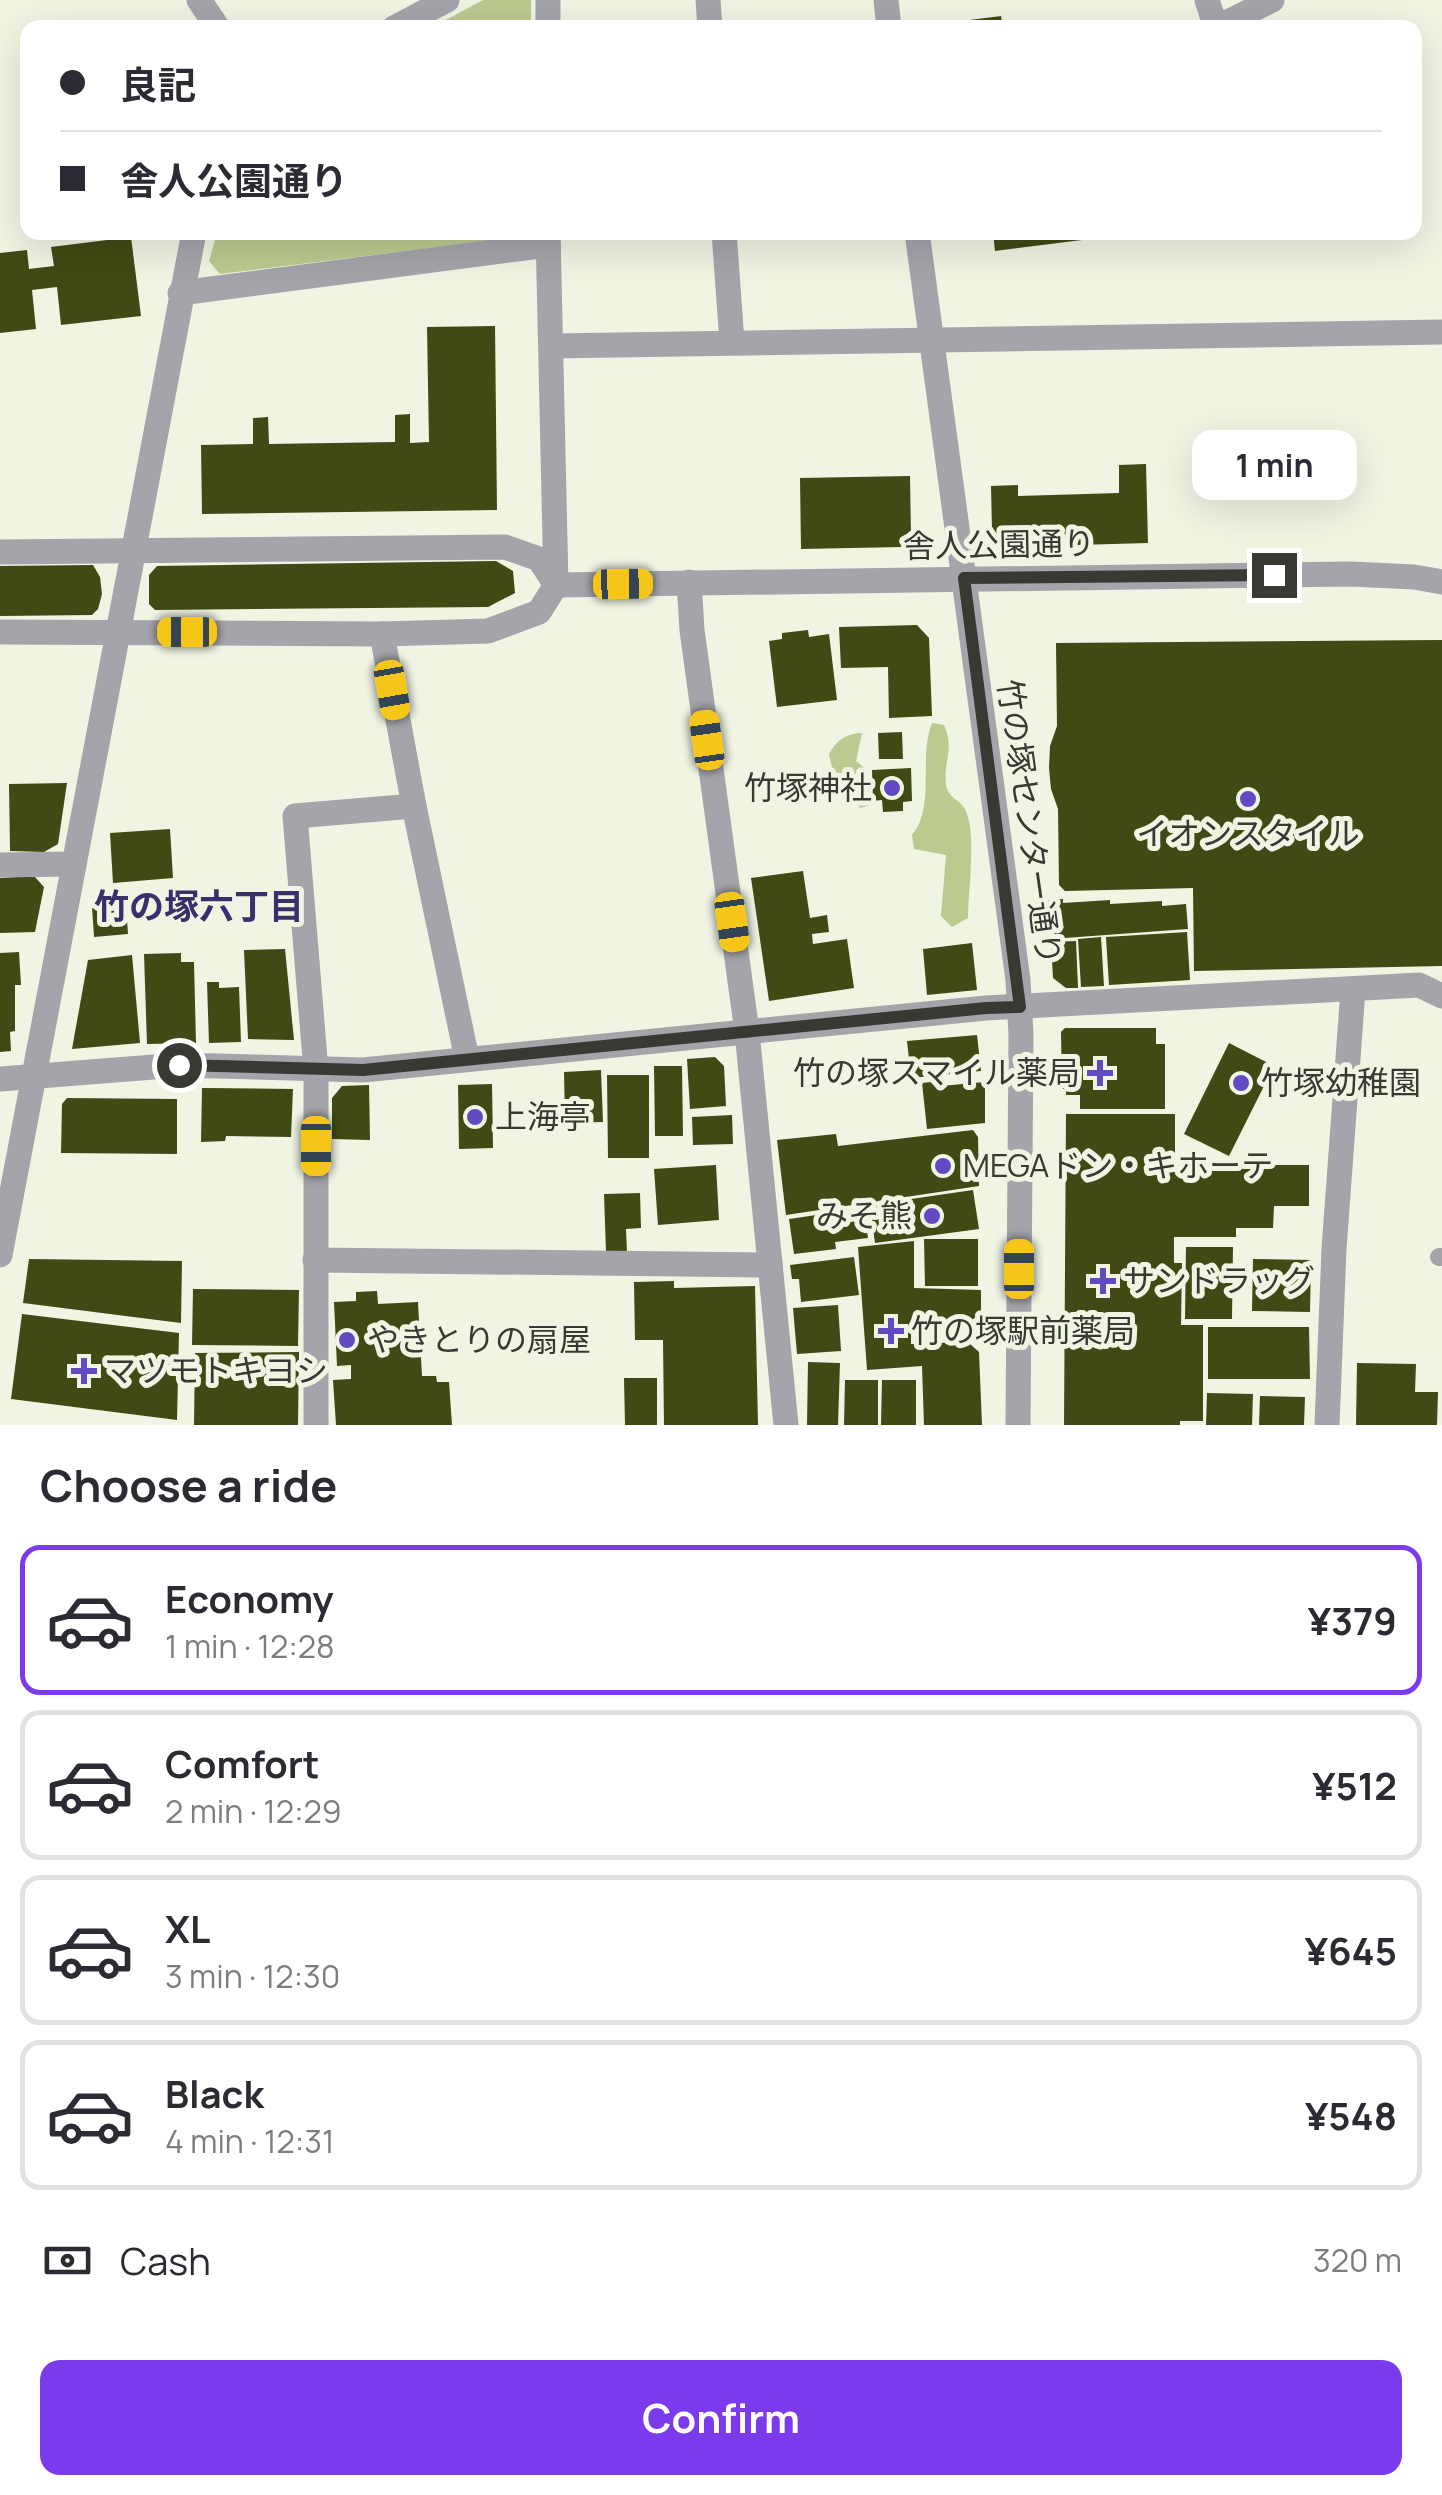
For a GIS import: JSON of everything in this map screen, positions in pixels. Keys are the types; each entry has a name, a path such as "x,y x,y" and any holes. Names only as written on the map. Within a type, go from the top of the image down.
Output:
{"street":[{"path":"409,20 447,0"},
{"path":"1232,20 1272,0"},
{"path":"0,1255 192,240"},
{"path":"180,293 541,240"},
{"path":"0,632 488,631 539,612 556,586 548,240"},
{"path":"725,240 732,342"},
{"name":"竹の塚センター通り","path":"918,240 1020,1007 1018,1425"},
{"path":"550,346 1442,332"},
{"path":"0,552 506,547 539,559 556,586"},
{"name":"舎人公園通り","path":"556,586 1351,574 1442,582"},
{"path":"689,582 692,630 747,1032 786,1425"},
{"path":"382,634 467,1060"},
{"path":"316,1425 316,1071 295,816 414,806"},
{"path":"0,865 74,864"},
{"path":"0,1079 179,1065 363,1070 986,1008 1418,985 1442,996"},
{"path":"1327,1425 1334,1249 1353,990"},
{"path":"316,1260 770,1265"}],"green space":[{"path":"483,0 531,0 531,20 446,20"},
{"path":"215,240 495,240 220,274 209,261"},
{"path":"932,723 944,725 947,733 946,785 965,809 971,832 968,918 952,927 941,916 946,855 914,849 912,835 923,810 926,751"},
{"path":"862,733 856,761 868,771 869,802 860,808 832,768 829,754 842,739"}],"building":[{"path":"1001,16 1002,20 969,20"},
{"path":"131,240 141,316 61,325 57,287 32,290 36,329 0,333 0,253 27,250 29,269 54,266 51,247"},
{"path":"994,240 1082,240 995,251"},
{"path":"495,326 497,510 202,514 201,445 253,444 253,418 268,417 269,444 395,442 395,415 410,414 410,443 429,442 427,327"},
{"path":"1146,464 1148,543 1010,547 992,530 991,486 1018,485 1018,496 1119,493 1119,465"},
{"path":"910,476 911,535 902,547 801,549 800,478"},
{"path":"496,561 513,571 515,593 488,607 155,610 149,604 149,575 157,566"},
{"path":"93,565 100,577 102,594 92,615 0,616 0,566"},
{"path":"917,625 929,638 932,716 889,718 888,667 841,668 839,627"},
{"path":"808,630 809,637 829,634 837,700 777,707 769,641 782,639 782,633"},
{"name":"イオンスタイル","path":"1442,640 1442,966 1194,971 1193,888 1065,891 1059,885 1058,809 1049,768 1050,746 1057,726 1056,643"},
{"path":"902,732 903,759 879,759 878,733"},
{"path":"911,768 912,801 903,802 903,811 883,812 882,800 873,801 872,770"},
{"path":"67,783 58,844 44,852 10,851 9,784"},
{"path":"170,829 173,878 113,883 110,833"},
{"path":"803,871 810,918 827,915 829,932 812,934 813,944 847,939 854,988 769,1001 751,878"},
{"path":"34,876 44,887 35,932 0,933 0,878"},
{"path":"1063,899 1063,903 1110,900 1110,904 1186,904 1188,929 1051,939 1048,900"},
{"path":"126,904 128,934 94,937 92,906"},
{"path":"1187,932 1190,980 1109,985 1106,937"},
{"path":"1101,937 1104,986 1081,987 1078,939"},
{"path":"1076,941 1078,988 1066,988 1053,978 1051,942"},
{"path":"972,943 977,990 927,995 923,949"},
{"path":"285,949 294,1040 248,1039 244,950"},
{"path":"19,952 21,985 15,985 15,1031 10,1032 11,1051 0,1052 0,953"},
{"path":"181,953 181,962 194,962 196,1043 147,1044 144,954"},
{"path":"132,955 140,1043 72,1049 88,960"},
{"path":"207,982 219,982 219,988 239,987 241,1042 209,1043"},
{"path":"1065,1028 1156,1028 1156,1044 1165,1044 1165,1109 1080,1109 1080,1095 1066,1095 1066,1089 1062,1089 1061,1032"},
{"path":"977,1035 981,1071 911,1078 907,1041"},
{"path":"1229,1043 1274,1066 1229,1156 1184,1134"},
{"path":"715,1057 724,1066 726,1106 690,1109 687,1059"},
{"path":"654,1066 682,1066 683,1136 655,1136"},
{"path":"601,1070 603,1122 565,1123 564,1072"},
{"path":"607,1075 649,1075 649,1158 608,1158"},
{"path":"940,1081 941,1086 985,1082 985,1123 927,1129 922,1083"},
{"path":"492,1084 493,1148 459,1149 458,1085"},
{"path":"369,1085 370,1140 332,1139 332,1098 342,1086"},
{"path":"202,1088 293,1089 291,1137 226,1136 225,1141 201,1142"},
{"path":"67,1098 177,1099 177,1154 61,1153 62,1104"},
{"path":"1066,1114 1175,1114 1175,1165 1309,1165 1309,1206 1274,1206 1273,1228 1236,1228 1236,1237 1174,1237 1174,1263 1182,1263 1181,1325 1203,1325 1203,1421 1180,1421 1180,1425 1064,1425"},
{"path":"732,1115 733,1144 693,1145 692,1117"},
{"path":"973,1130 978,1137 979,1186 786,1215 777,1140 836,1134 838,1146"},
{"path":"716,1165 719,1220 658,1225 654,1169"},
{"path":"973,1190 979,1229 875,1243 870,1205"},
{"path":"640,1193 641,1228 626,1229 627,1252 606,1252 604,1194"},
{"path":"864,1208 868,1238 835,1242 836,1249 794,1254 789,1219"},
{"path":"924,1239 978,1239 978,1286 925,1286"},
{"path":"914,1241 914,1288 981,1290 981,1312 971,1322 911,1321 911,1344 968,1342 979,1352 982,1425 924,1425 922,1366 867,1370 858,1247"},
{"path":"1186,1247 1233,1247 1232,1319 1185,1319"},
{"path":"854,1257 859,1295 801,1302 799,1279 792,1279 790,1265"},
{"path":"29,1259 182,1261 181,1323 23,1303"},
{"path":"1253,1259 1311,1260 1310,1312 1252,1311"},
{"path":"674,1281 674,1288 755,1286 758,1425 664,1425 663,1340 635,1340 634,1282"},
{"path":"193,1289 299,1290 298,1346 192,1345"},
{"path":"377,1291 378,1304 418,1302 422,1376 436,1376 437,1382 449,1382 452,1425 336,1425 333,1380 351,1379 351,1365 337,1366 334,1302 356,1301 356,1292"},
{"path":"838,1305 841,1351 797,1354 793,1308"},
{"path":"22,1314 179,1333 177,1420 11,1399"},
{"path":"1208,1327 1309,1327 1310,1379 1208,1379"},
{"path":"299,1352 298,1425 194,1425 195,1353"},
{"path":"808,1362 840,1363 838,1425 807,1425"},
{"path":"1357,1363 1416,1364 1415,1392 1438,1392 1437,1425 1356,1425"},
{"path":"624,1378 657,1378 657,1425 625,1425"},
{"path":"845,1380 878,1380 878,1425 844,1425"},
{"path":"882,1380 916,1380 916,1425 881,1425"},
{"path":"1207,1393 1253,1394 1252,1425 1206,1425"},
{"path":"1260,1396 1305,1397 1304,1425 1259,1425"}],"place":[{"name":"竹塚神社","path":"892,788"},
{"name":"イオンスタイル","path":"1248,799"},
{"name":"竹の塚スマイル薬局","path":"1100,1073"},
{"name":"竹塚幼稚園","path":"1241,1083"},
{"name":"上海亭","path":"475,1117"},
{"name":"MEGAドン・キホーテ","path":"943,1166"},
{"name":"みそ熊","path":"932,1216"},
{"name":"サンドラッグ","path":"1103,1281"},
{"name":"竹の塚駅前薬局","path":"891,1331"},
{"name":"やきとりの扇屋","path":"347,1340"},
{"name":"マツモトキヨシ","path":"84,1371"}],"district":[{"name":"竹の塚六丁目","path":"199,907"}],"route":[{"path":"179,1065 363,1070 1020,1007 964,578 1274,575"}]}
